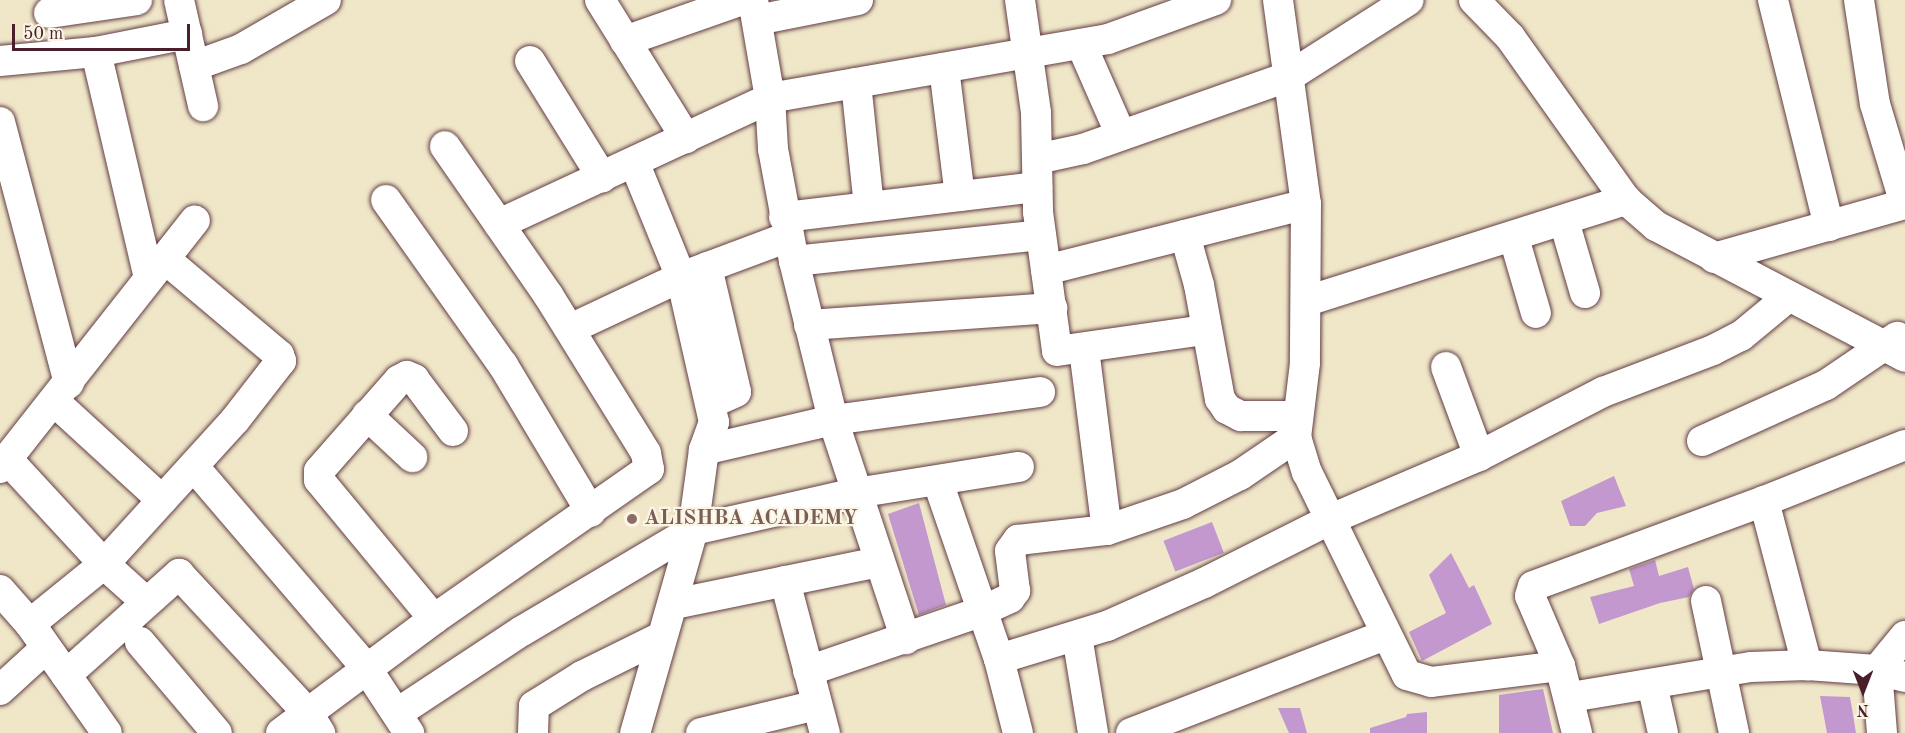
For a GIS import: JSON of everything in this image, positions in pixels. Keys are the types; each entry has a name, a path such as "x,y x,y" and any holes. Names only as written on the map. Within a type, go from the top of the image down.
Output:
{"street":[{"path":"49,12 137,0"},
{"path":"178,0 203,106"},
{"path":"194,66 241,49 326,0"},
{"path":"600,0 686,138"},
{"path":"625,41 750,7 858,0"},
{"path":"1020,0 1030,54 1041,235 1057,351 1084,349 1205,330"},
{"path":"499,224 770,98 1081,44 1158,10 1216,0"},
{"path":"1278,0 1306,204 1305,363 1296,426 1307,472 1401,669 1418,681 1560,666"},
{"path":"570,329 694,272 869,206 960,196 1037,173 1121,135 1288,77 1408,0"},
{"path":"1474,0 1510,37 1626,200 1656,226 1787,298 1898,345"},
{"path":"1773,0 1829,226"},
{"path":"1714,258 1905,204 1875,104 1859,0"},
{"path":"750,7 770,98 772,148 809,325 833,420 906,639"},
{"path":"0,61 96,52 187,34"},
{"path":"1081,44 1121,135"},
{"path":"0,690 17,617 104,564 194,467 272,375 281,357 156,268 96,52"},
{"path":"530,61 602,177"},
{"path":"944,68 960,196"},
{"path":"856,84 869,206"},
{"path":"0,122 62,393 162,500"},
{"path":"280,733 314,722 367,669 434,619 591,512 649,469 649,462 570,329 445,146"},
{"path":"634,162 694,272 714,430 704,450 693,530 674,604 659,638 635,733"},
{"path":"386,200 503,365 591,512"},
{"path":"1307,301 1514,238 1626,200"},
{"path":"1046,270 1306,204"},
{"path":"145,601 104,564 4,464 62,393 195,220"},
{"path":"1564,221 1585,293"},
{"path":"789,238 1041,235"},
{"path":"1185,235 1199,285 1205,330 1220,399 1227,409 1241,416 1296,426"},
{"path":"1514,238 1536,313"},
{"path":"999,659 1077,636 1204,583 1331,519 1479,456 1603,392 1741,336 1787,298"},
{"path":"809,325 1052,308"},
{"path":"1702,441 1826,385 1898,345"},
{"path":"1084,349 1107,530"},
{"path":"1446,367 1479,456"},
{"path":"434,619 319,480 323,464 399,380 407,376 414,379 453,431"},
{"path":"704,450 833,420 1040,392"},
{"path":"367,415 412,457"},
{"path":"808,671 906,639 980,612 1010,598 1015,591 1010,550 1018,540 1107,530 1205,495 1296,426"},
{"path":"1577,733 1570,697 1560,666 1530,596 1533,586 1764,501 1905,445"},
{"path":"194,467 367,669 404,723 522,632 693,530 856,493 938,482 1018,467"},
{"path":"938,482 980,612 999,659 1018,733"},
{"path":"1764,501 1807,665"},
{"path":"674,604 879,562"},
{"path":"66,675 176,574 185,578 314,722"},
{"path":"785,582 825,733"},
{"path":"1706,601 1723,672 1734,733"},
{"path":"17,617 66,675 105,732"},
{"path":"1131,733 1385,635"},
{"path":"1077,636 1093,733"},
{"path":"1882,733 1891,673 1905,636"},
{"path":"533,733 534,706 582,676 659,638"},
{"path":"141,642 217,733"},
{"path":"1570,697 1723,672 1807,665 1891,673"},
{"path":"1652,684 1664,733"},
{"path":"702,733 817,705"}],"building":[{"path":"1614,476 1626,506 1597,513 1585,526 1570,526 1561,501"},
{"path":"919,503 946,605 919,615 888,514"},
{"path":"1212,522 1224,553 1175,571 1163,541"},
{"path":"1451,553 1469,588 1474,585 1492,624 1422,661 1409,632 1446,613 1429,575"},
{"path":"1655,560 1659,576 1688,567 1694,589 1689,597 1660,603 1599,624 1590,597 1634,586 1629,569"},
{"path":"1543,689 1553,733 1499,733 1499,695"},
{"path":"1820,696 1850,697 1856,733 1827,733"},
{"path":"1278,708 1300,708 1307,733 1289,733"},
{"path":"1427,712 1427,733 1370,733 1370,728 1406,717 1407,714"}],"place":[{"name":"ALISHBA ACADEMY","path":"632,519"}]}
